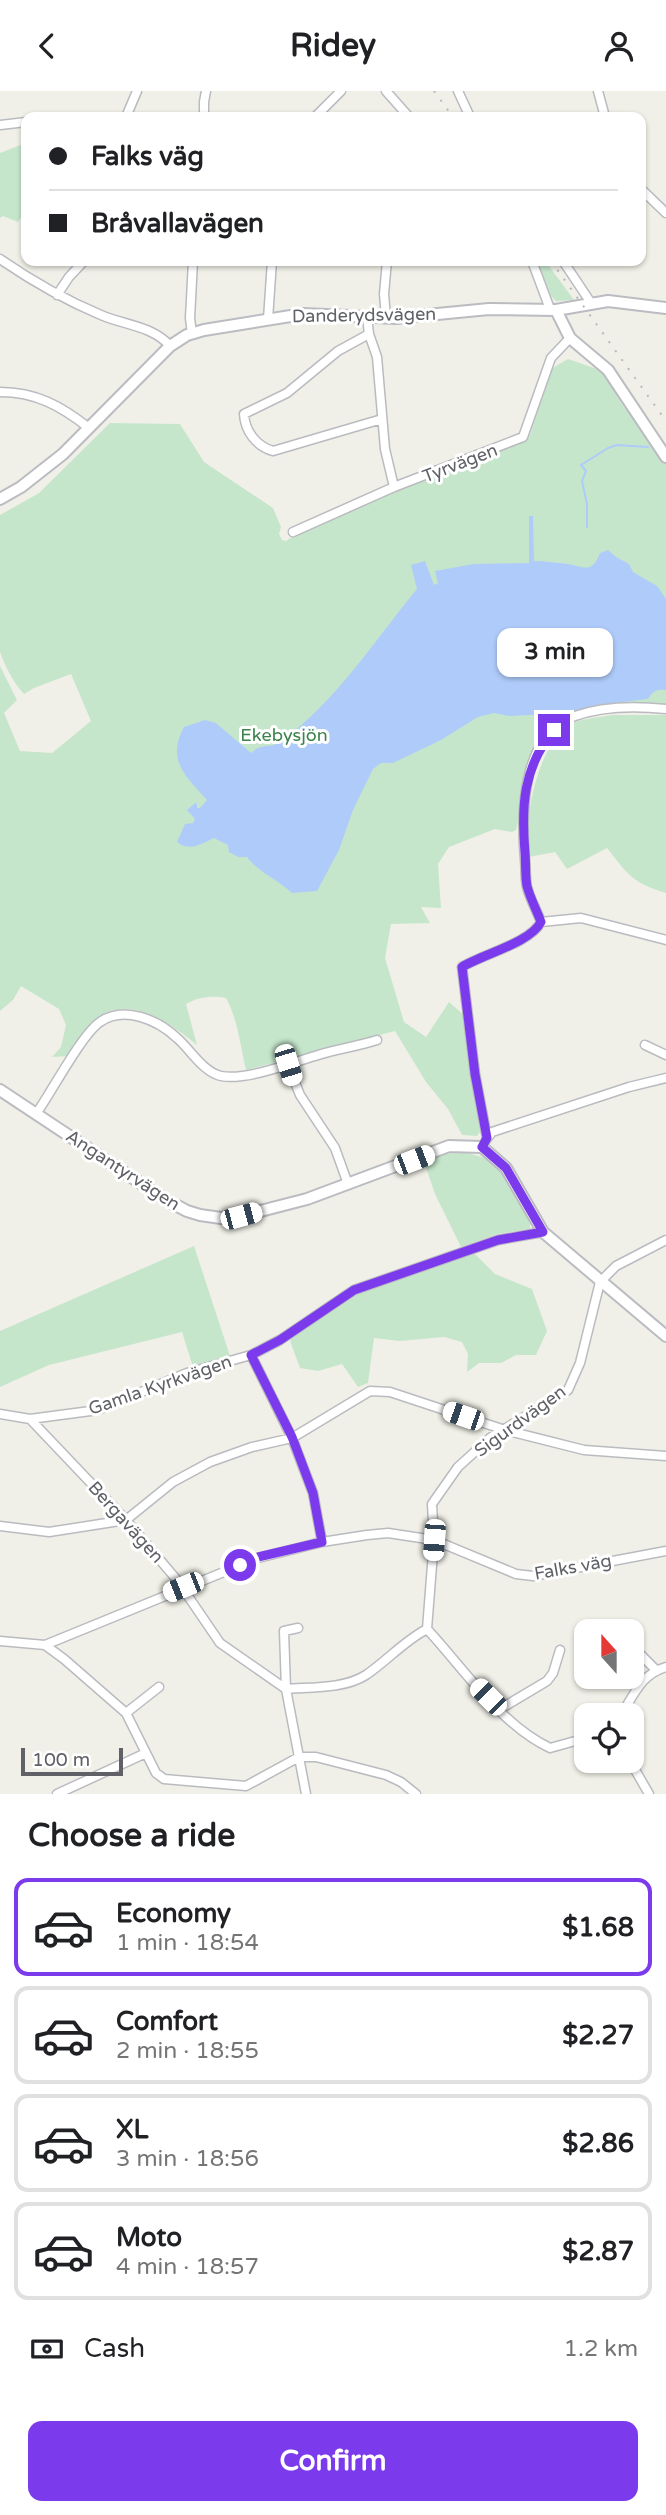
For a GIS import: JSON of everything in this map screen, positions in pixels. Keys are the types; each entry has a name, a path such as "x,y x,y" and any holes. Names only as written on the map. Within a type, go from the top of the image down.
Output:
{"street":[{"path":"129,112 137,91"},
{"path":"204,112 206,91"},
{"path":"321,112 341,91"},
{"path":"386,91 405,112"},
{"path":"458,91 468,112"},
{"path":"597,91 603,112"},
{"path":"0,125 21,122"},
{"path":"646,194 666,213"},
{"path":"0,259 57,295 103,316 150,332 170,346"},
{"path":"57,295 79,266"},
{"path":"192,334 190,318 193,266"},
{"path":"268,319 272,266"},
{"path":"386,317 384,294 387,266"},
{"path":"534,266 553,309 570,338 608,370 666,457"},
{"path":"566,266 591,303"},
{"name":"Danderydsvägen","path":"0,499 41,472 170,346 192,334 268,319 323,314 386,317 489,309 553,309 608,301 666,308"},
{"path":"367,316 369,334 377,357 385,449 394,487"},
{"path":"369,334 338,351 287,393 244,414 244,424 263,447 273,451 382,419"},
{"name":"Tyrvägen","path":"293,532 394,487 523,437 551,358 570,338"},
{"path":"0,391 23,392 43,399 73,415 89,428"},
{"path":"666,709 609,709 573,716 554,730 540,746 527,779 522,827 527,887 541,922 537,930 524,938 462,967 485,1142 506,1168 543,1232 666,1336"},
{"path":"541,922 581,918 666,940"},
{"path":"36,1114 97,1023 112,1015 138,1017 165,1028 205,1066 221,1076 240,1076 288,1065 377,1040"},
{"path":"645,1045 666,1055"},
{"path":"288,1065 300,1095 335,1148 348,1184"},
{"path":"485,1142 492,1132 629,1087 666,1078"},
{"name":"Angantyrvägen","path":"0,1090 166,1201 187,1211 221,1218 241,1216 307,1199 449,1146 485,1142"},
{"name":"Gamla Kyrkvägen","path":"0,1414 30,1419 98,1410 187,1373 251,1355 280,1340 354,1290 498,1240 543,1232"},
{"path":"600,1282 616,1266 666,1240"},
{"name":"Sigurdvägen","path":"427,1629 434,1540 432,1504 458,1467 490,1438 568,1390 580,1363 600,1282"},
{"path":"251,1355 292,1437 313,1493 322,1542"},
{"path":"0,1526 49,1532 126,1520 173,1482 210,1462 292,1437 370,1391 390,1392 505,1430 584,1450 666,1455"},
{"name":"Bergavägen","path":"30,1419 126,1520 183,1587 220,1643 286,1689"},
{"name":"Falks väg","path":"45,1645 258,1557 322,1542 388,1533 434,1540 516,1574 533,1576 666,1551"},
{"path":"298,1628 284,1631 286,1689 306,1794"},
{"path":"286,1689 348,1683 365,1676 413,1636 427,1629 476,1686 530,1739 550,1748 574,1741"},
{"path":"0,1641 45,1645 126,1713 156,1773 164,1779 246,1790 299,1757 316,1757 386,1775 401,1781 416,1794"},
{"path":"500,1709 547,1681 553,1673 560,1650"},
{"path":"644,1658 656,1670"},
{"path":"628,1703 639,1683 656,1670 666,1667"},
{"path":"126,1713 159,1687"},
{"path":"57,1794 146,1753"},
{"path":"637,1773 649,1794"}],"green space":[{"path":"21,145 21,218 18,222 3,216 0,218 0,153"},
{"path":"539,266 549,266 574,300 556,301 551,296"},
{"name":"Ekebysjön","path":"568,359 603,371 621,403 666,464 666,706 627,706 564,722 544,744 527,784 516,830 512,832 495,829 449,847 438,864 441,908 421,907 430,923 391,924 385,958 404,1022 426,1037 449,1002 465,1016 480,1132 477,1136 462,1135 448,1109 426,1082 395,1031 246,1070 233,1015 226,998 221,997 200,998 186,1004 197,1045 149,1014 121,1009 108,1012 96,1020 71,1056 52,1057 61,1047 66,1025 59,1009 21,986 13,1000 0,1011 0,666 17,700 4,713 20,751 52,753 91,721 71,674 24,694 5,664 0,652 0,515 39,493 110,423 180,424 204,462 273,508 281,527 279,534 282,540 286,541 314,523 523,442 532,429 549,370"},
{"path":"612,715 666,715 666,893 646,886 632,877 607,848 567,869 555,852 529,857 530,807 546,754 555,739 570,725 581,720"},
{"path":"464,1152 485,1158 498,1168 530,1220 530,1229 497,1234 461,1247 435,1194 424,1162 446,1154"},
{"path":"194,1246 230,1356 193,1367 182,1332 49,1365 0,1387 0,1331"},
{"path":"475,1254 495,1274 532,1289 547,1331 536,1355 516,1355 501,1363 479,1363 467,1372 468,1354 462,1342 444,1337 400,1341 374,1338 368,1383 358,1387 342,1364 318,1371 300,1368 290,1341 293,1337 356,1294 465,1255"}],"water":[{"name":"Ekebysjön","path":"529,516 533,516 534,561 591,567 600,553 608,550 629,564 633,572 657,586 666,599 666,690 655,691 648,699 596,705 578,711 509,716 494,713 478,717 441,740 393,763 381,763 373,769 353,810 339,850 317,891 292,893 247,857 238,857 229,852 228,845 214,838 191,847 177,842 185,824 193,823 195,819 187,810 195,803 197,808 200,808 207,800 192,784 178,759 177,749 184,727 205,720 216,723 251,753 280,742 337,690 417,589 411,565 425,561 434,585 438,583 435,571 474,564 529,563"}],"waterway":[{"path":"587,527 587,504 582,481 586,471 581,465 617,445 648,447"}],"railway":[{"path":"434,91 449,112"},
{"path":"555,266 666,421"}],"route":[{"path":"240,1565 258,1557 322,1542 313,1493 292,1437 251,1355 280,1340 354,1290 498,1240 543,1232 506,1168 482,1147 487,1138 475,1074 462,967 524,938 537,930 541,922 527,887 522,827 527,779 540,746 554,730"}]}
